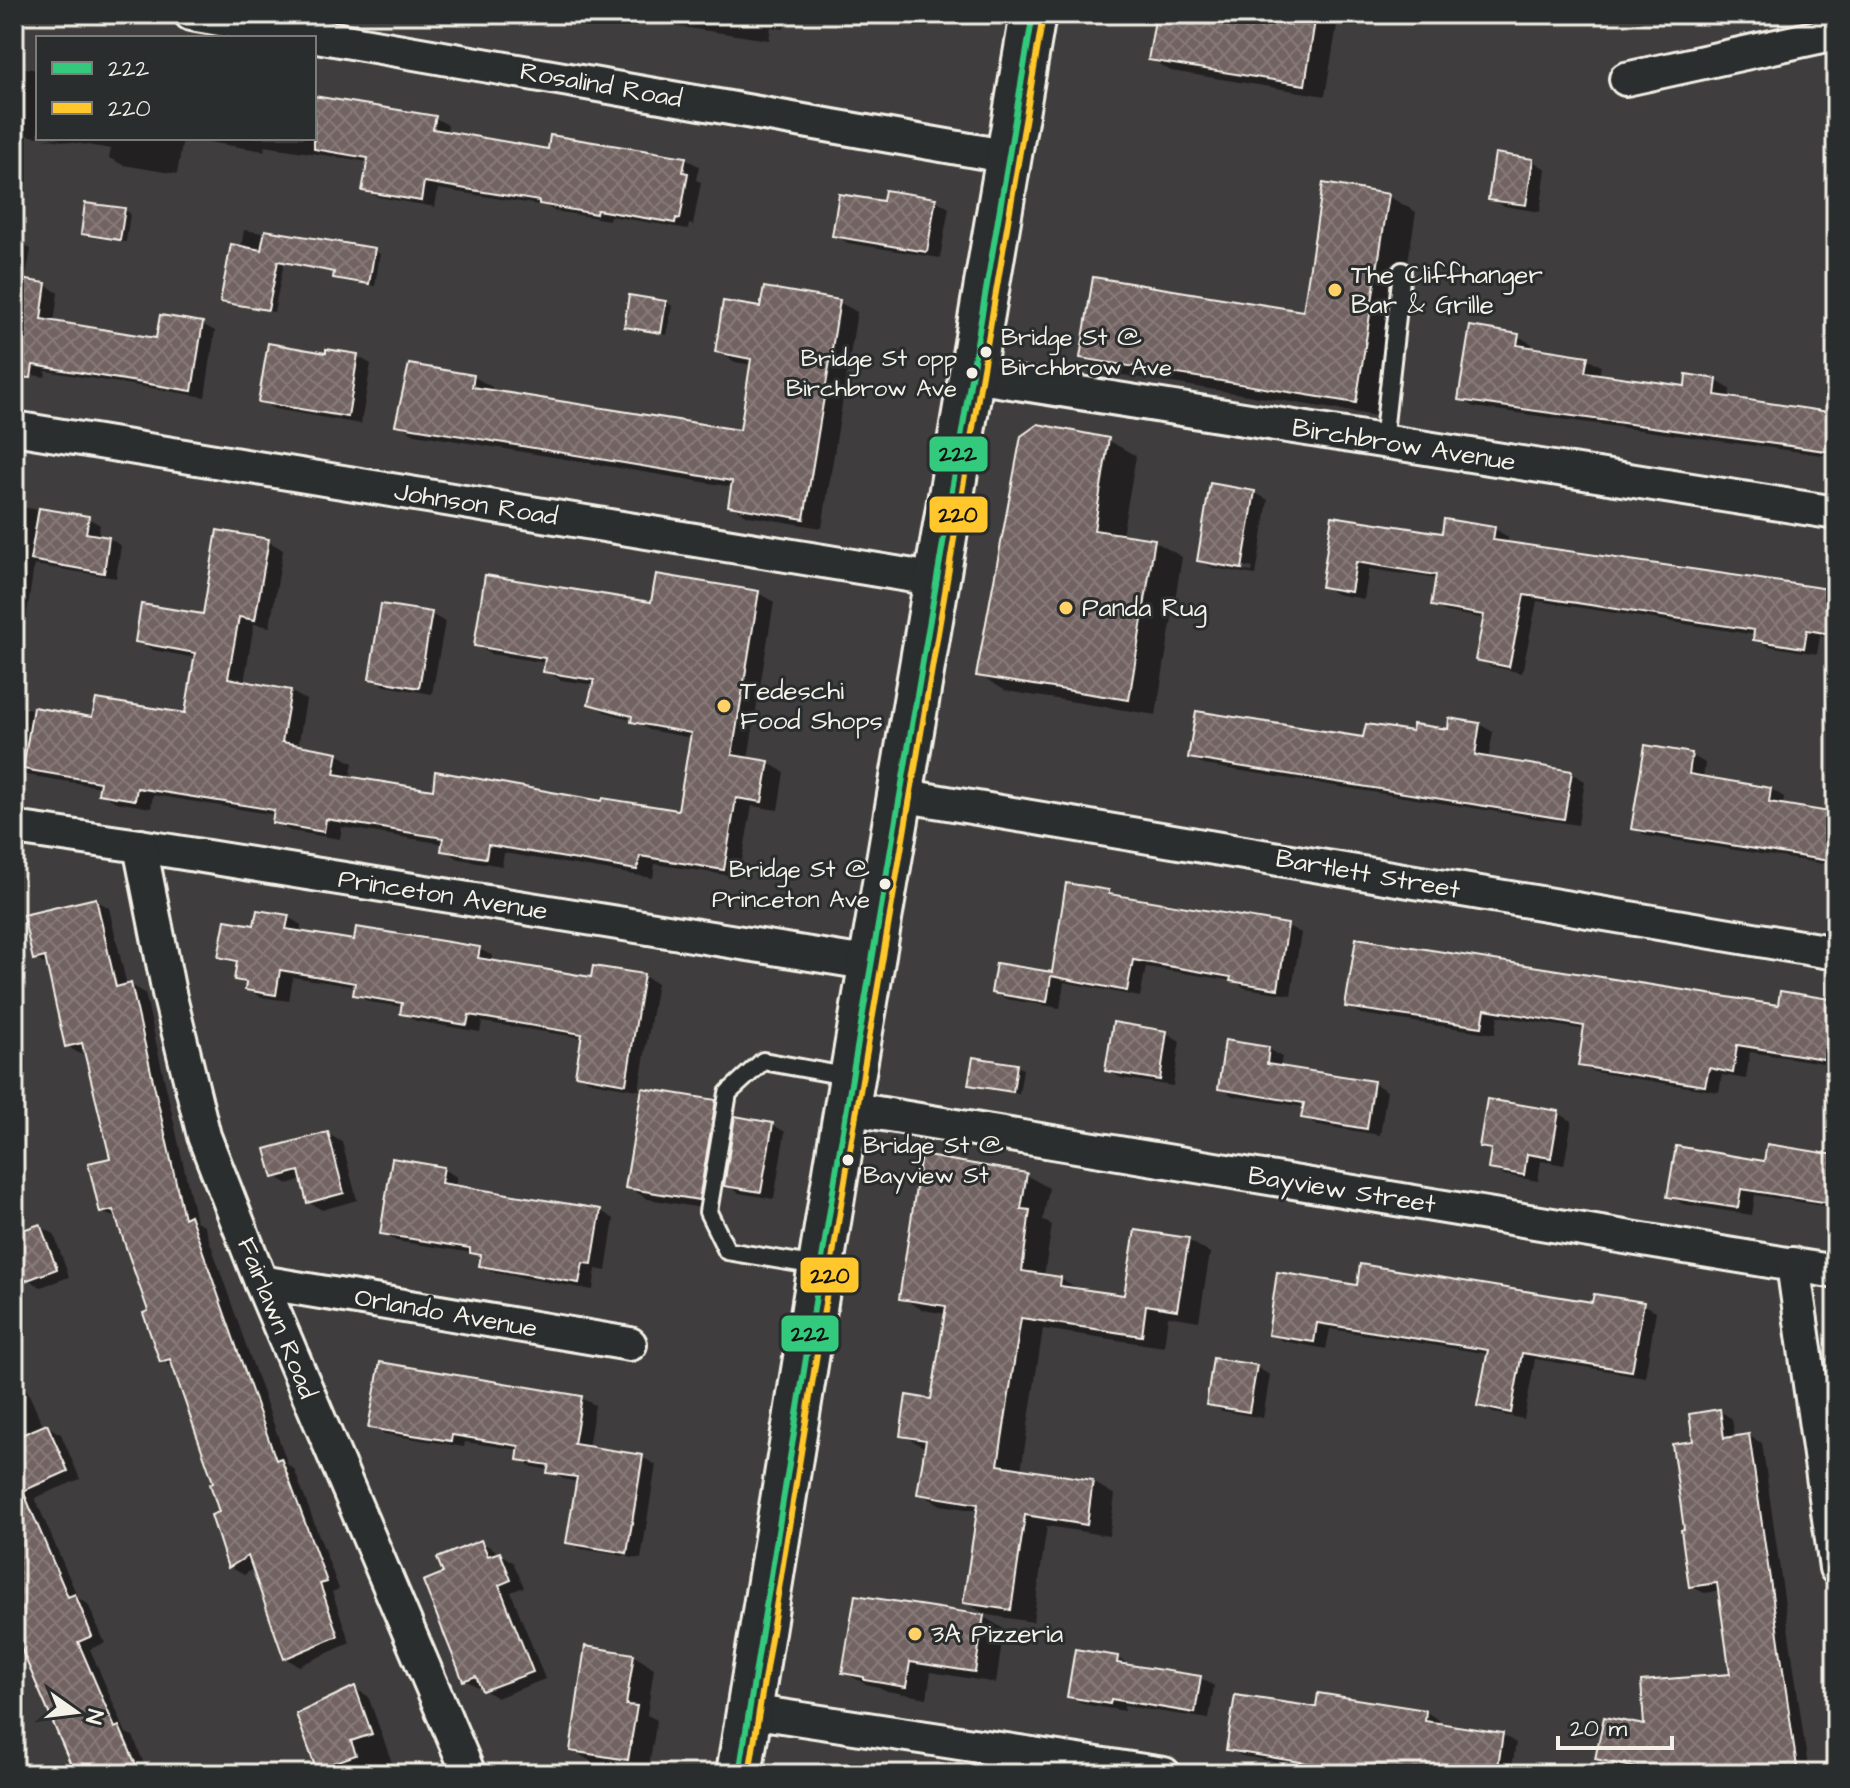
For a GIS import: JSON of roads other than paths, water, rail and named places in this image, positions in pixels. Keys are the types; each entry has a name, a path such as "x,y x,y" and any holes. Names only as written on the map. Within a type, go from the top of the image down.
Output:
{"main road":[{"path":"739,1774 821,1266 1033,14"}],"street":[{"name":"Rosalind Road","path":"191,14 1010,157"},
{"path":"1626,79 1836,33"},
{"name":"Birchbrow Avenue","path":"973,376 1836,513"},
{"name":"Johnson Road","path":"14,428 938,580"},
{"name":"Bartlett Street","path":"900,795 1836,953"},
{"name":"Princeton Avenue","path":"14,828 872,964"},
{"name":"Fairlawn Road","path":"140,846 169,993 204,1136 261,1282 469,1774"},
{"name":"Bayview Street","path":"850,1093 1836,1272"},
{"path":"1793,1264 1836,1568"},
{"name":"Orlando Avenue","path":"261,1282 630,1344"},
{"path":"749,1711 1164,1774"}],"lane":[{"path":"1383,442 1402,271"},
{"path":"821,1266 727,1251 708,1212 728,1093 763,1061 850,1093"}],"place":[{"name":"The Cliffhanger Bar & Grille","path":"1335,290"},
{"name":"Bridge St @ Birchbrow Ave","path":"986,352"},
{"name":"Bridge St opp Birchbrow Ave","path":"972,373"},
{"name":"Panda Rug","path":"1066,608"},
{"name":"Tedeschi Food Shops","path":"724,706"},
{"name":"Bridge St @ Princeton Ave","path":"885,884"},
{"name":"Bridge St @ Bayview St","path":"848,1160"},
{"name":"3A Pizzeria","path":"915,1634"}]}
